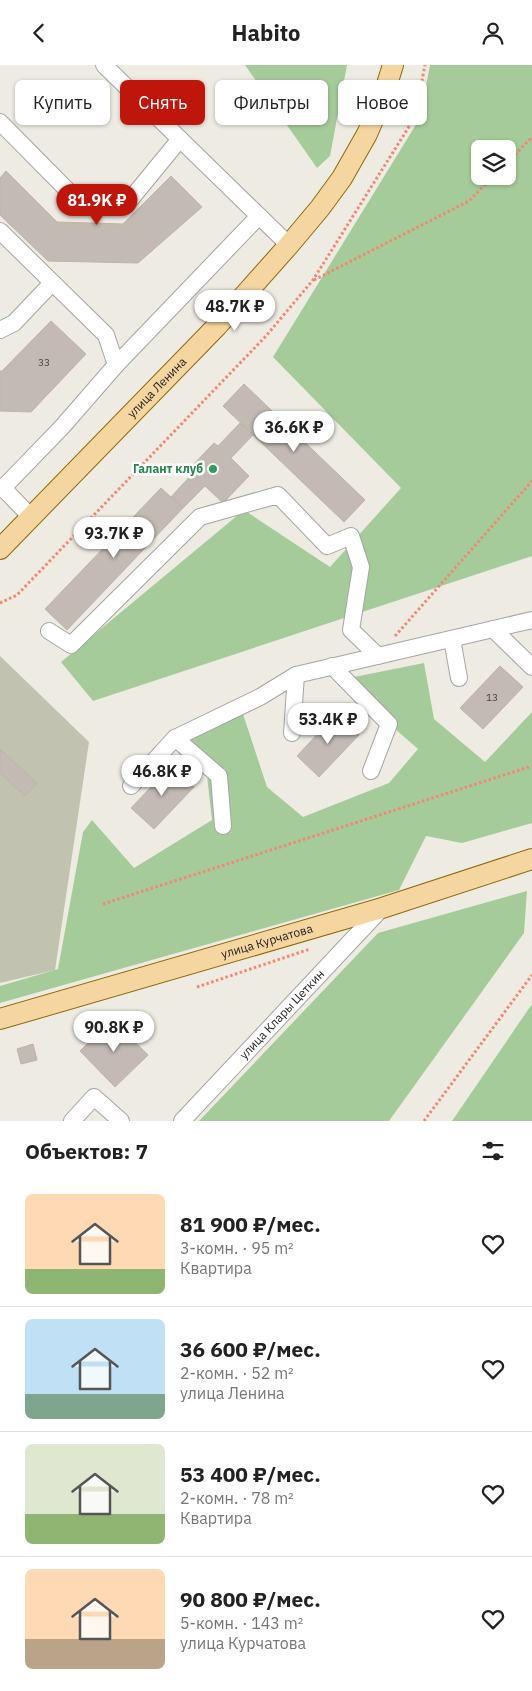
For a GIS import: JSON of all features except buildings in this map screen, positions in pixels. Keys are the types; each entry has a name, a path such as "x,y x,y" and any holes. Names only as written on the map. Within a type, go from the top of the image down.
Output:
{"main road":[{"name":"улица Ленина","path":"0,549 217,326 320,208 347,169 367,135 380,105 392,65"},
{"name":"улица Курчатова","path":"0,1019 382,908 532,859"}],"street":[{"path":"104,65 289,245"},
{"path":"0,122 82,205 130,199 180,139"},
{"path":"31,517 4,488 62,427 116,365 259,216"},
{"path":"0,231 106,335 116,365"},
{"path":"0,330 14,323 52,283"},
{"path":"49,631 71,645 200,517 278,495 326,546 352,536 361,567 352,630 378,656"},
{"path":"131,786 175,738 260,697 296,675 532,620"},
{"path":"493,629 532,667"},
{"path":"452,639 459,678"},
{"path":"332,666 389,724 371,771"},
{"path":"292,733 296,675"},
{"path":"175,738 219,775 223,826"},
{"name":"улица Клары Цеткин","path":"182,1121 382,908"},
{"path":"72,1121 94,1097 121,1121"}],"path":[{"path":"0,603 17,595 266,336 314,280 415,117 425,65"},
{"path":"516,154 532,137"},
{"path":"314,280 468,201 484,185"},
{"path":"378,656 532,481"},
{"path":"103,904 532,766"},
{"path":"424,1121 532,975"}],"shaded area":[{"path":"0,656 89,742 55,970 0,983"}],"green space":[{"path":"245,65 347,65 344,80 338,80 338,113 330,156 317,168 287,125 328,125 328,80 255,80"},
{"path":"430,65 532,65 532,556 93,701 61,662 244,510 330,567 401,488 273,357 416,125 427,125 427,81"},
{"path":"424,663 434,719 485,762 532,712 532,823 462,843 426,836 399,890 0,1003 0,986 58,969 83,832 92,820 134,868 212,820 207,776 176,731 242,711 267,787 303,817 389,783 418,749 339,680"},
{"path":"527,891 524,933 389,1121 199,1121 378,933"},
{"path":"532,1004 532,1121 452,1121"}],"place":[{"name":"Галант клуб","path":"213,469"}]}
